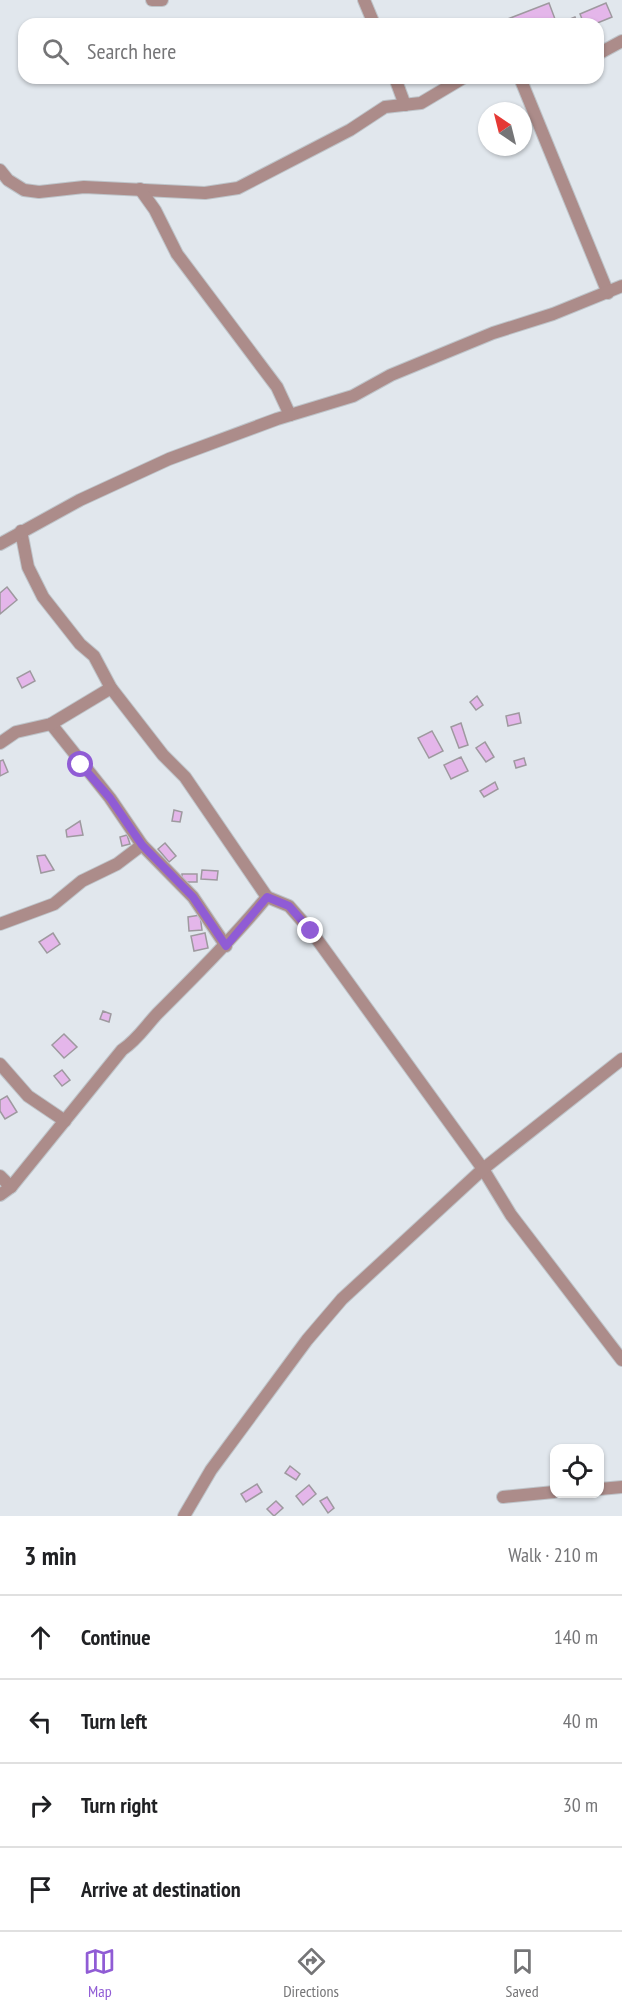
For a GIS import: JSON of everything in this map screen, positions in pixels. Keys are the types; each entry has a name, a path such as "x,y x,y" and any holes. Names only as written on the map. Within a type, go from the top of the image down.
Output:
{"street":[{"path":"152,0 162,0"},
{"path":"364,0 372,18"},
{"path":"604,51 622,41"},
{"path":"397,84 405,105"},
{"path":"0,170 8,180 24,190 39,192 84,187 205,193 248,184 350,129 385,107 421,102 452,84"},
{"path":"528,84 608,293"},
{"path":"140,189 155,210 177,254 277,387 290,416"},
{"path":"155,210 168,190"},
{"path":"0,544 80,500 169,459 353,396 391,375 493,333 622,286"},
{"path":"21,531 28,567 43,597 80,644 94,656 111,688 163,755 186,777 267,897 289,906 311,931 483,1169 511,1215 622,1360"},
{"path":"0,743 16,732 51,724 111,688"},
{"path":"51,724 110,798 142,845 193,897 226,946"},
{"path":"0,924 54,904 82,881 117,864 142,845"},
{"path":"0,1196 11,1187 122,1050 136,1041 154,1017 226,946 267,897"},
{"path":"184,1516 211,1470 321,1323 342,1299 483,1169 622,1059"},
{"path":"0,1064 28,1096 65,1121"},
{"path":"0,1176 11,1187"},
{"path":"604,1489 622,1487"},
{"path":"503,1497 550,1492"}],"building":[{"path":"549,3 555,18 510,18"},
{"path":"606,3 612,17 604,20 604,18 582,18 580,14"},
{"path":"7,587 17,600 0,614 0,593"},
{"path":"30,671 35,681 22,688 17,678"},
{"path":"477,696 483,705 476,710 470,702"},
{"path":"519,713 521,723 508,726 506,716"},
{"path":"461,723 468,745 459,748 451,727"},
{"path":"432,731 443,751 429,758 418,738"},
{"path":"485,742 494,757 486,762 476,748"},
{"path":"461,757 468,771 451,779 444,765"},
{"path":"524,758 526,765 516,768 514,761"},
{"path":"3,760 8,772 0,776 0,761"},
{"path":"495,782 498,789 484,797 480,791"},
{"path":"174,810 182,812 180,822 172,821"},
{"path":"80,821 83,835 67,837 66,830"},
{"path":"127,835 130,844 122,846 120,837"},
{"path":"165,843 176,856 169,862 158,849"},
{"path":"45,855 54,870 41,873 37,856"},
{"path":"202,870 218,871 217,880 201,879"},
{"path":"182,874 197,874 197,882 182,882"},
{"path":"200,915 202,930 189,931 188,917"},
{"path":"53,933 60,944 47,953 39,942"},
{"path":"205,933 208,948 194,951 191,936"},
{"path":"103,1011 111,1014 109,1022 100,1019"},
{"path":"64,1034 77,1047 64,1058 52,1045"},
{"path":"62,1070 70,1080 62,1086 54,1076"},
{"path":"7,1096 17,1112 5,1119 0,1111 0,1100"},
{"path":"290,1466 300,1474 296,1480 285,1473"},
{"path":"257,1484 262,1492 246,1502 241,1494"},
{"path":"309,1485 316,1494 303,1505 296,1496"},
{"path":"327,1497 334,1508 328,1513 320,1501"},
{"path":"276,1501 283,1508 274,1516 267,1509"}],"route":[{"path":"81,765 110,798 142,845 193,897 226,946 267,897 289,906 311,931"}]}
